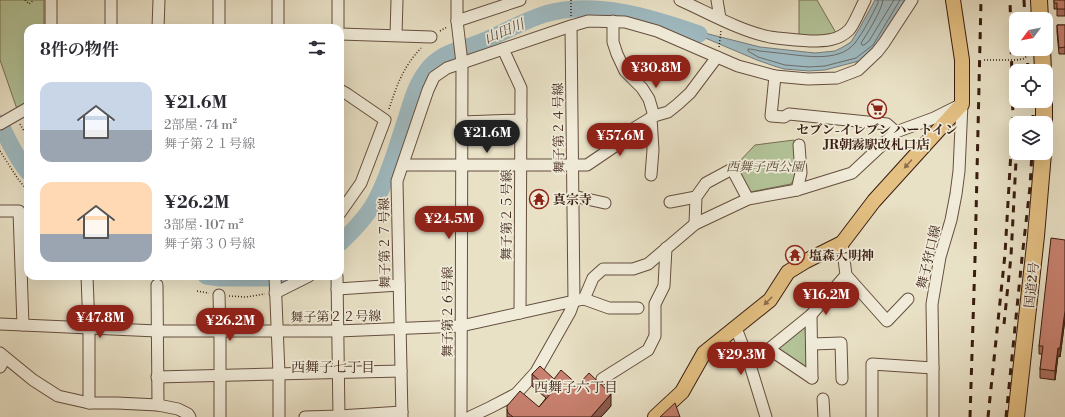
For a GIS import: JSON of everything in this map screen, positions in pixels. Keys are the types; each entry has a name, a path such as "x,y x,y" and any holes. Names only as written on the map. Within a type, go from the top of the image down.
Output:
{"highway":[{"path":"1039,0 1040,12"},
{"name":"国道2号","path":"1016,417 1036,236 1042,160"}],"main road":[{"path":"655,417 682,392 704,353 770,300 788,272 842,243 874,201 962,104 962,60 953,0"}],"street":[{"path":"51,0 51,24"},
{"path":"111,0 111,24"},
{"path":"158,24 159,0"},
{"path":"219,0 219,24"},
{"path":"278,0 278,24"},
{"path":"338,0 338,24"},
{"path":"396,35 397,0"},
{"name":"舞子第２６号線","path":"458,0 457,21 462,63 461,417"},
{"path":"457,21 518,0"},
{"path":"681,0 721,19 769,36 801,40 827,41 838,38 850,29 865,0"},
{"path":"717,0 721,19"},
{"name":"舞子第２７号線","path":"402,415 398,181 428,90 434,78 447,68 571,26 588,21 614,21 624,22 657,31 738,66 774,76 808,79 837,78 858,70 880,48 912,0"},
{"path":"614,21 613,42 617,54 625,71 642,88 649,99 653,117 651,175"},
{"name":"舞子第２４号線","path":"571,26 573,196 579,300"},
{"path":"344,34 431,37"},
{"name":"舞子第２５号線","path":"503,49 521,88 520,313"},
{"path":"403,166 587,165 621,142 633,129 653,117 668,112 678,104 690,93 717,57"},
{"path":"774,76 772,116 784,117 789,114 887,124 896,132"},
{"path":"344,92 385,120 361,183 344,207"},
{"path":"470,417 516,394 536,372 570,312 594,278 603,269 633,269 648,264 695,224 748,199 797,190 852,173 896,132 934,118 962,104"},
{"name":"舞子狩口線","path":"933,417 932,304 940,257 951,220 960,171 962,104"},
{"path":"0,124 24,110"},
{"path":"462,122 521,120"},
{"path":"797,190 801,173 799,144"},
{"path":"695,224 696,197 706,183 732,169 748,199"},
{"path":"573,196 605,203"},
{"path":"670,202 696,197"},
{"path":"0,211 19,211 23,325"},
{"path":"842,243 846,275 888,321 908,299"},
{"path":"602,379 648,350 655,336 654,304 664,286 666,248"},
{"path":"750,365 811,315 846,275"},
{"path":"87,280 89,403"},
{"path":"274,280 279,374 279,417"},
{"path":"275,293 301,280"},
{"path":"337,280 339,417"},
{"path":"157,285 158,405"},
{"path":"337,289 399,285"},
{"path":"219,295 220,417"},
{"path":"579,300 609,308 638,308"},
{"name":"舞子第２２号線","path":"0,324 157,331 338,332 461,326 579,300"},
{"path":"769,349 812,378 811,315"},
{"path":"736,328 750,365 766,417"},
{"path":"812,344 841,342 842,380"},
{"path":"2,359 58,396 89,403 158,405 178,409 188,414 190,417"},
{"path":"872,417 872,364 933,368"},
{"path":"157,377 401,371"},
{"path":"823,399 824,417"},
{"path":"305,417 402,415"}],"path":[{"path":"25,0 29,4 34,0"},
{"path":"571,0 571,26"},
{"path":"717,57 721,19"},
{"path":"385,120 404,69 431,37 457,21"},
{"path":"984,60 1012,60 1023,59 1028,56"},
{"path":"15,116 24,131"},
{"path":"0,151 24,186"},
{"path":"198,291 219,295 246,297 275,293"}],"green space":[{"path":"0,0 44,0 44,24 24,24 24,105 17,109 0,60"},
{"path":"799,0 817,0 836,33 827,38 799,36"},
{"name":"西舞子西公園","path":"794,140 798,173 791,184 750,192 736,165 755,145"},
{"path":"805,325 807,372 775,349"}],"water":[{"path":"875,0 905,0 876,47 859,61 825,70 809,71 784,69 757,60 677,26 760,47 815,53 835,51 851,42"}],"building":[{"path":"1054,0 1065,0 1065,9 1057,9 1057,3 1054,3"},
{"path":"1057,25 1065,25 1065,47 1059,48"},
{"path":"1051,238 1065,240 1065,311 1055,371 1040,369 1043,346 1039,346"},
{"path":"540,366 554,379 561,370 578,385 589,373 611,394 591,417 513,417 508,413 507,406 520,391 539,407 552,392 532,374"},
{"path":"675,403 680,417 660,417"}],"waterway":[{"name":"山田川","path":"344,239 361,221 375,202 389,171 417,87 429,68 444,56 481,42 537,17 564,10 584,9 623,12 699,34"},
{"name":"山田川","path":"0,123 9,142 24,166"}],"railway":[{"path":"970,417 981,0"},
{"path":"988,417 1005,254 1013,117 1010,0"},
{"path":"1024,0 1025,12"},
{"path":"1027,56 1028,64"},
{"path":"1033,108 1033,116"},
{"path":"1006,417 1032,160"},
{"path":"1004,324 1011,256 1016,161"}],"place":[{"name":"セブン-イレブン ハートイン JR朝霧駅改札口店","path":"877,109"},
{"name":"真宗寺","path":"539,199"},
{"name":"塩森大明神","path":"795,255"}],"district":[{"name":"西舞子七丁目","path":"333,367"},
{"name":"西舞子六丁目","path":"576,387"}]}
